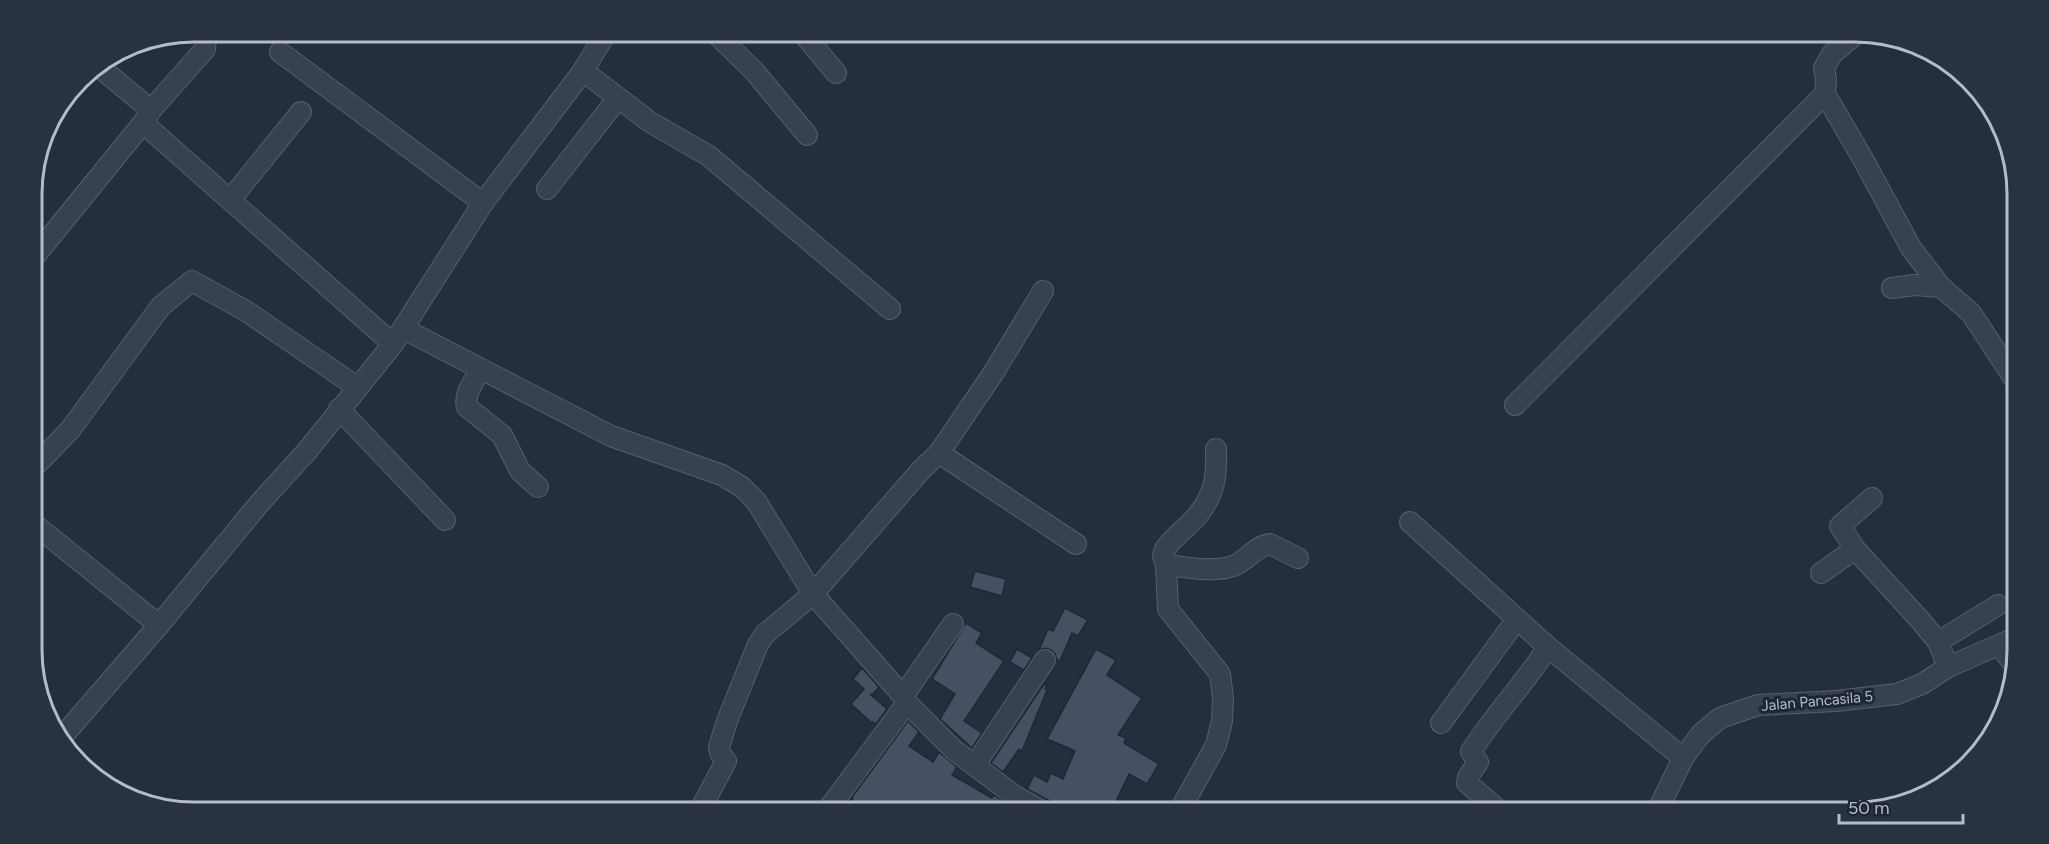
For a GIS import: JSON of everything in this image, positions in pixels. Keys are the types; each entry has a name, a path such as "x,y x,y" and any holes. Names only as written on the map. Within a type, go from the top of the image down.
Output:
{"street":[{"path":"42,247 147,116 205,49 206,42"},
{"path":"66,731 159,625 258,505 307,451 398,337 483,202 583,71 600,42"},
{"path":"724,42 755,72 807,135"},
{"path":"810,42 836,73"},
{"path":"1846,42 1832,54 1824,68 1825,94 1911,248 1941,287 1971,313 2007,368"},
{"path":"280,52 483,202"},
{"path":"583,71 650,122 709,156 890,309"},
{"path":"105,72 230,200 398,337 481,370 611,435 722,475 742,487 756,501 813,594 905,700 954,750 1026,802"},
{"path":"1515,405 1825,94"},
{"path":"547,189 618,98"},
{"path":"230,200 302,112"},
{"path":"42,459 70,430 161,306 192,281 246,311 357,387"},
{"path":"1892,288 1915,285 1941,287"},
{"path":"704,802 726,761 720,753 720,747 727,722 758,644 765,634 813,594 922,469 939,453 994,372 1043,291"},
{"path":"481,370 467,394 465,403 502,435 520,471 538,487"},
{"path":"339,409 445,520"},
{"path":"1185,802 1216,745 1222,721 1223,698 1220,674 1168,609 1166,565 1163,556 1165,549 1197,515 1211,493 1216,474 1216,449"},
{"path":"939,453 1076,544"},
{"path":"1872,498 1840,524 1840,528 1855,549 1938,642 1948,667"},
{"path":"1410,522 1548,647 1683,758"},
{"path":"42,531 159,625"},
{"path":"1166,565 1215,569 1235,566 1258,548 1270,543 1298,558"},
{"path":"1821,573 1855,549"},
{"path":"1938,642 1998,605"},
{"path":"1441,723 1517,619"},
{"path":"833,802 905,700 953,624"},
{"name":"Jalan Pancasila 5","path":"1662,802 1683,758 1701,734 1720,718 1758,705 1836,701 1897,694 1922,684 1948,667 2007,642"},
{"path":"1998,646 2007,656"},
{"path":"1489,802 1467,783 1468,777 1478,762 1471,752 1491,721 1532,671 1548,647"},
{"path":"975,765 1045,660"}],"building":[{"path":"975,571 1006,579 1002,596 970,587"},
{"path":"1065,608 1088,620 1078,636 1072,633 1060,661 1051,650 1045,648 1039,650 1048,629 1053,631"},
{"path":"966,623 982,633 976,643 1004,661 964,721 982,733 972,748 940,719 955,694 932,679"},
{"path":"1017,649 1032,658 1024,670 1010,662"},
{"path":"1096,649 1116,660 1107,675 1142,698 1118,735 1126,738 1124,743 1159,764 1147,784 1129,774 1116,802 1052,802 1027,789 1034,775 1047,782 1051,773 1063,779 1075,751 1047,739"},
{"path":"862,668 879,687 872,695 870,694 887,709 876,724 851,704 864,689 853,679"},
{"path":"1044,684 1047,685 1045,689 1047,690 1022,751 1019,749 1003,772 991,763"},
{"path":"908,721 919,732 909,746 933,762 939,752 957,767 952,775 992,798 994,795 1005,802 850,802"}]}
